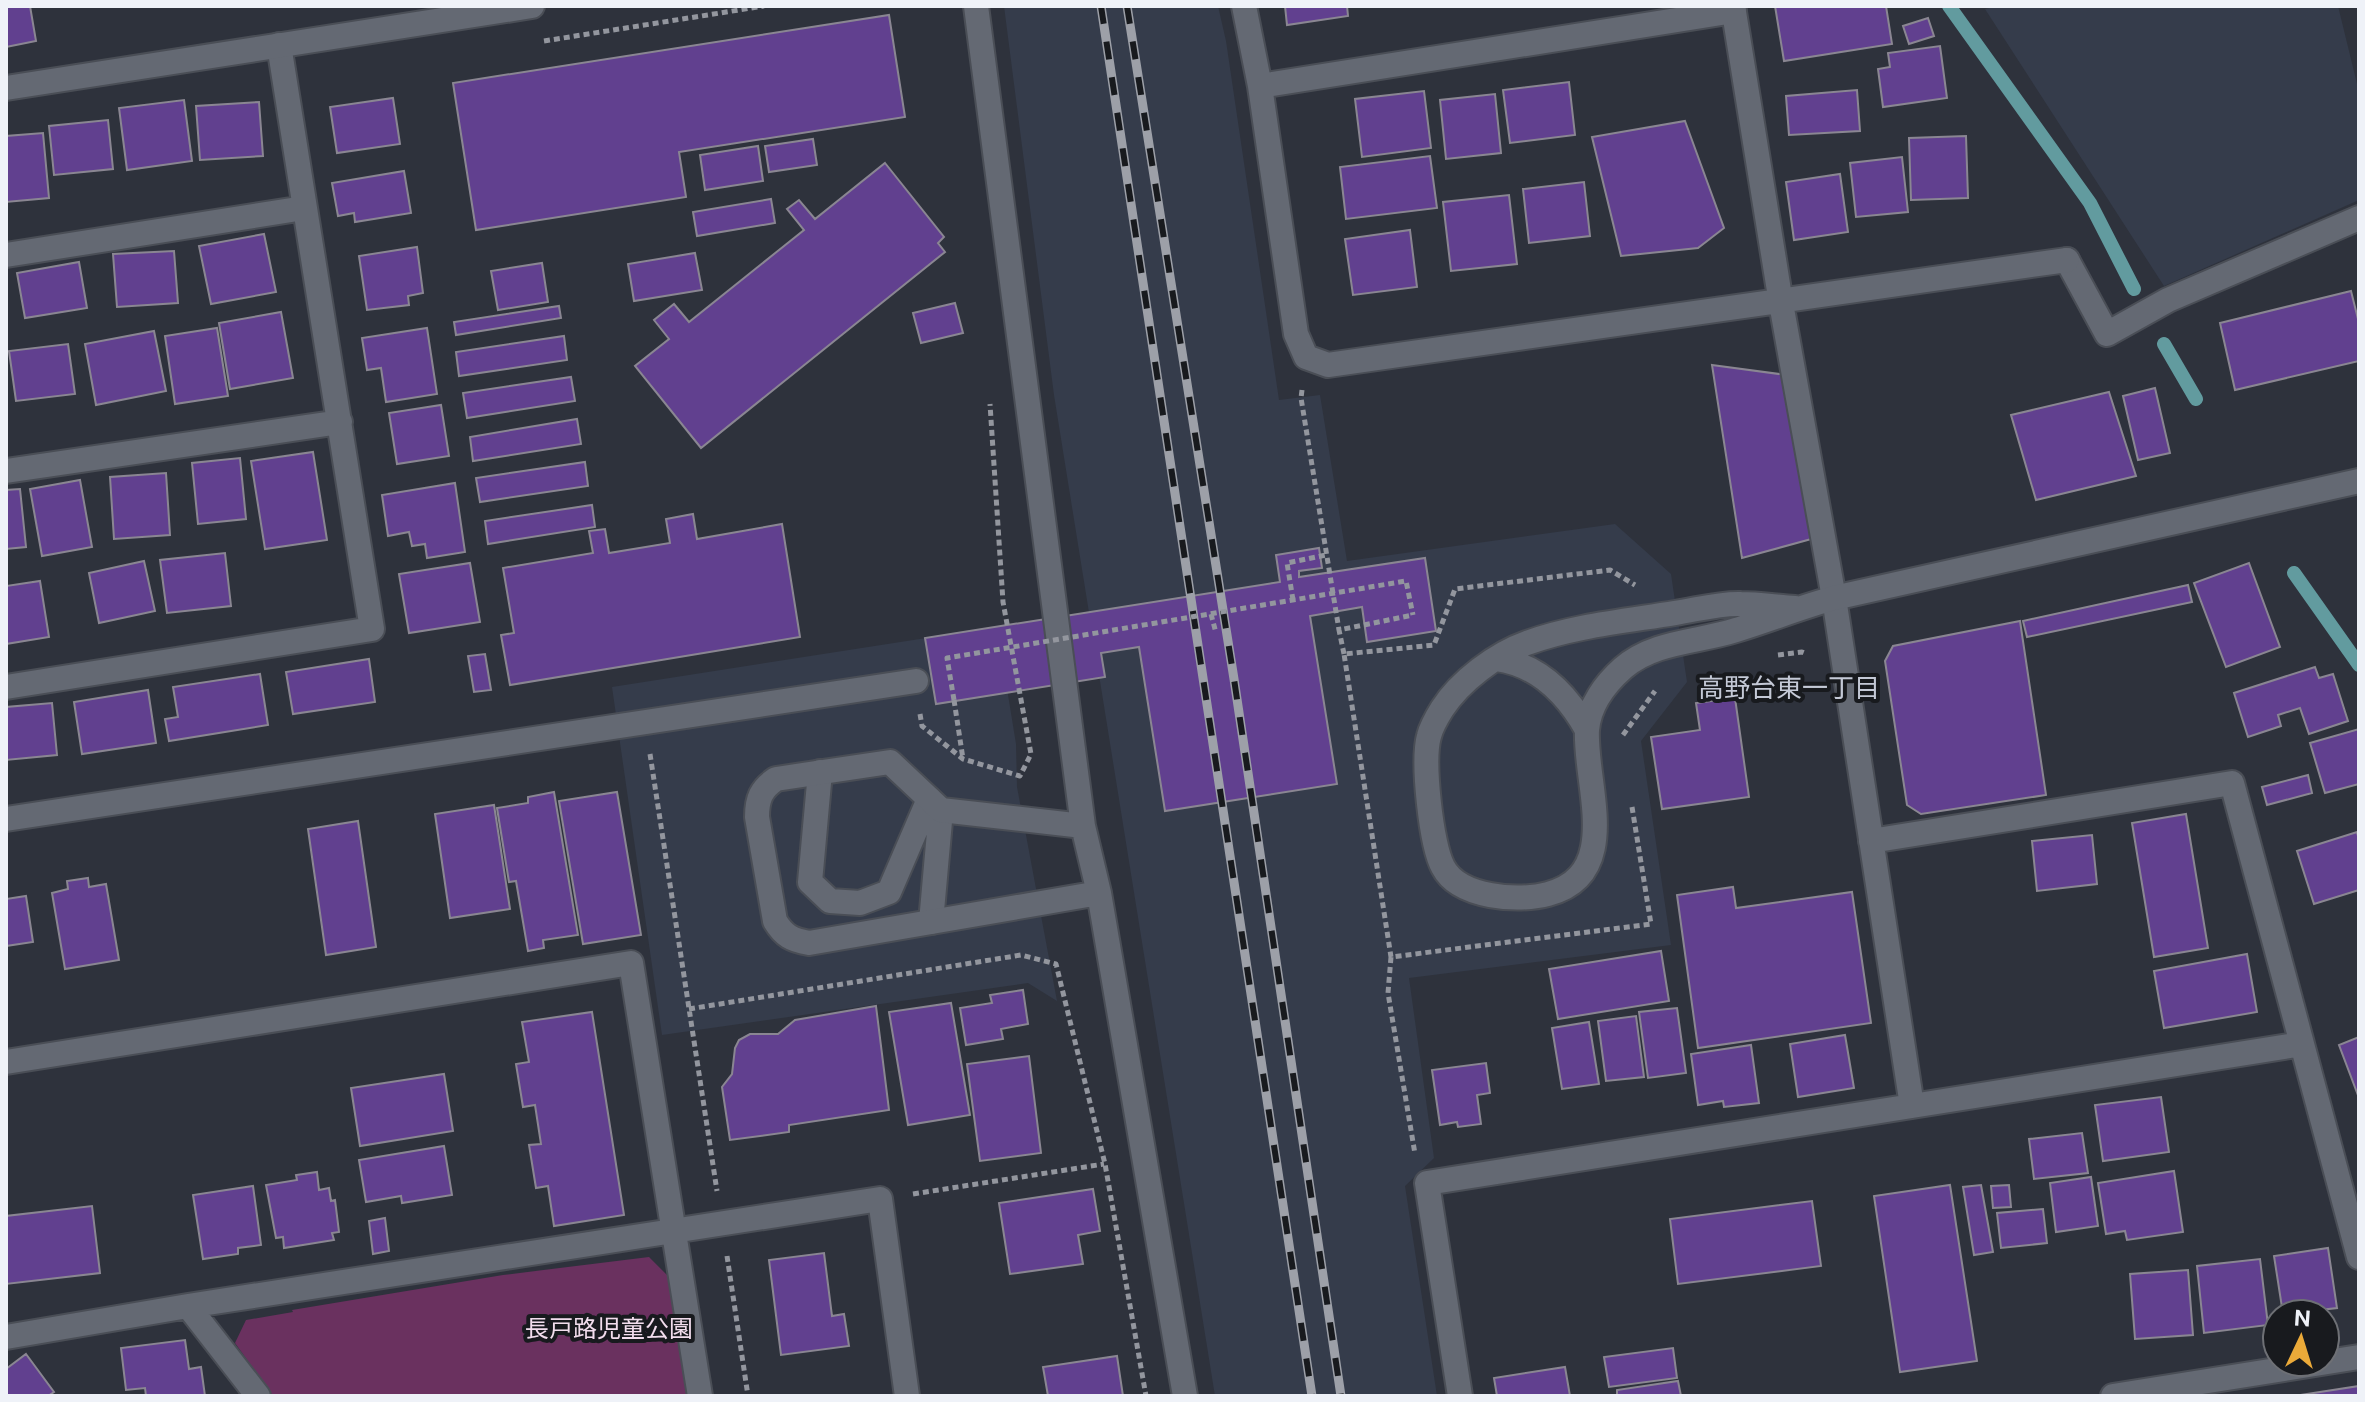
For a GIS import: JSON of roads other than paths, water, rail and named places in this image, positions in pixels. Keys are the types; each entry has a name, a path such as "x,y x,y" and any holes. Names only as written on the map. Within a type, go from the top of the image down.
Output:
{"street":[{"path":"6,88 532,6"},
{"path":"976,6 1083,826 1099,893 1185,1396"},
{"path":"1244,6 1260,86 1296,334 1306,357 1328,365 2067,260 2107,334 2168,300 2359,218"},
{"path":"1260,86 1733,8 1781,303 1834,598 1912,1106"},
{"path":"6,687 372,629 279,45"},
{"path":"6,255 304,208"},
{"path":"6,471 340,422"},
{"path":"1795,608 1738,604 1555,634 1525,643 1465,682 1443,708 1429,735 1429,792 1436,844 1443,869 1459,884 1482,893 1524,898 1570,886 1582,875 1591,859 1595,826 1587,730 1592,707 1624,667 1646,654 1736,630 1795,608 1834,598 2359,481"},
{"path":"1497,659 1518,662 1545,677 1573,705 1587,730"},
{"path":"6,819 916,681"},
{"path":"1083,826 935,804 890,762 776,779 764,787 757,802 775,921 783,934 809,943 1099,893"},
{"path":"820,772 810,882 830,901 860,903 889,892 935,804"},
{"path":"1871,841 2232,783 2359,1257"},
{"path":"931,922 935,804"},
{"path":"6,1062 631,963 700,1396"},
{"path":"1460,1396 1427,1183 2302,1044"},
{"path":"6,1337 880,1199 907,1396"},
{"path":"188,1306 258,1396"},
{"path":"2113,1396 2359,1357"}],"waterway":[{"path":"1949,6 2090,203 2134,289"},
{"path":"2164,344 2196,399"},
{"path":"2294,573 2359,665"}],"railway":[{"path":"1101,6 1312,1396"},
{"path":"1127,6 1234,679 1341,1396"}],"district":[{"name":"高野台東一丁目","path":"1789,688"}],"park label":[{"name":"長戸路児童公園","path":"609,1329"}]}
